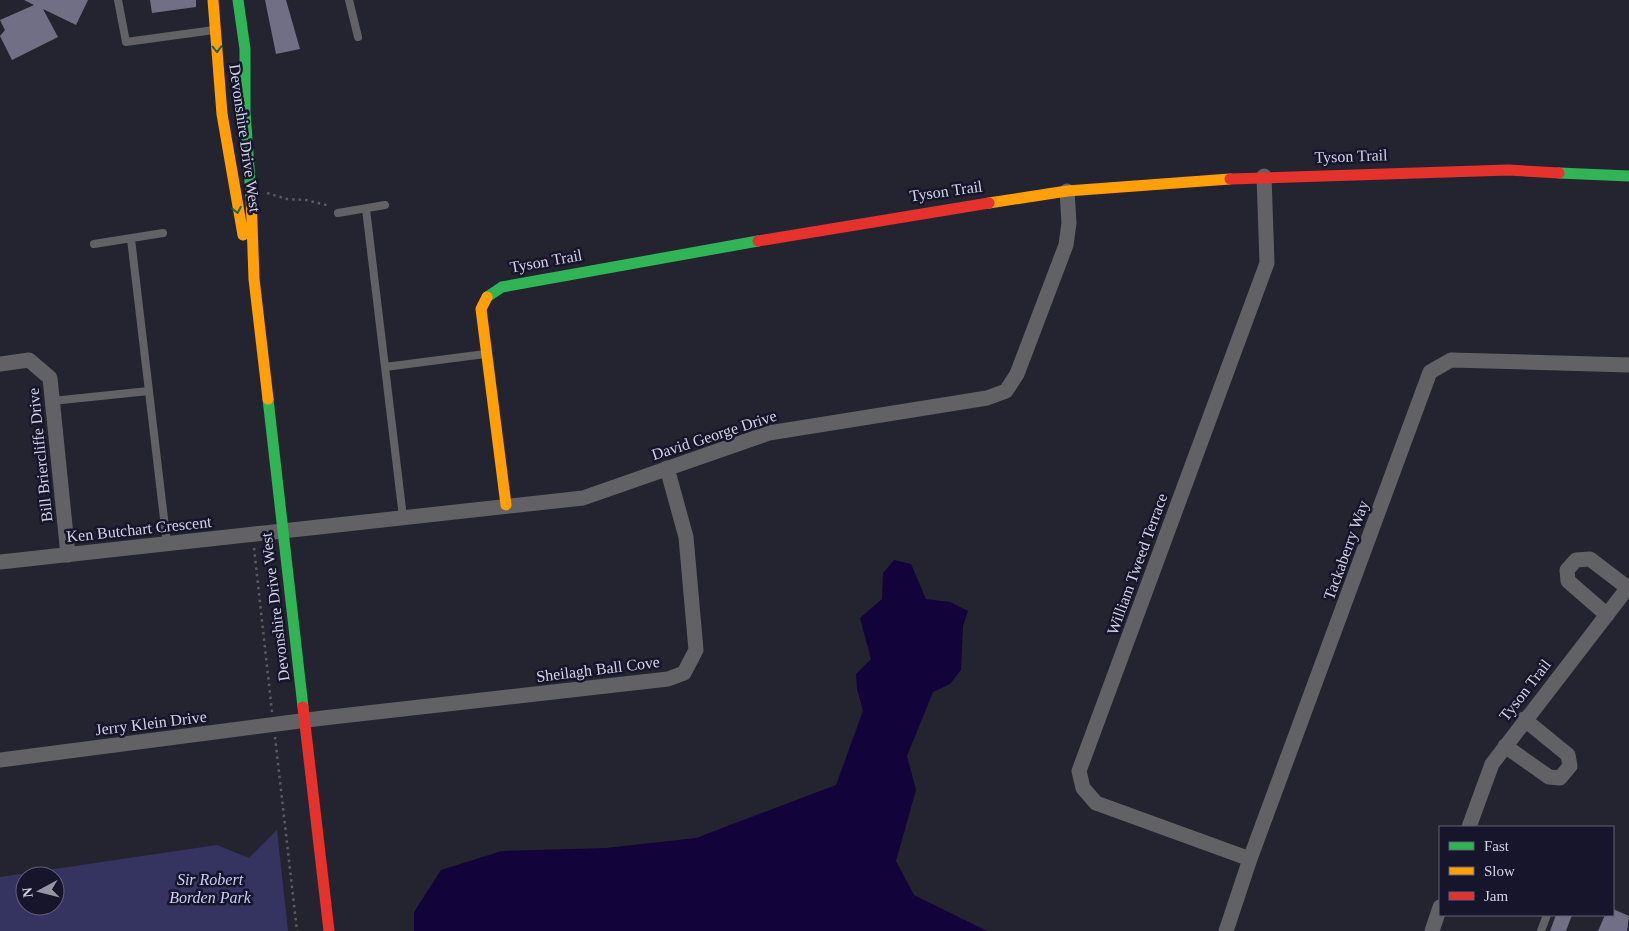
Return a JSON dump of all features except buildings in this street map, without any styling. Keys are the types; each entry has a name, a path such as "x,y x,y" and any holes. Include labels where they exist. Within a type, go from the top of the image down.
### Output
{"street":[{"name":"Devonshire Drive West","path":"213,0 222,114 238,213 254,279"},
{"name":"Devonshire Drive West","path":"238,0 245,49 245,112 252,210 254,279 329,931"},
{"name":"Tyson Trail","path":"506,505 481,310 485,298 502,287 892,217 1067,191 1264,176 1508,170 1629,176"},
{"name":"William Tweed Terrace","path":"1250,859 1096,803 1083,788 1079,771 1268,263 1264,176"},
{"name":"David George Drive","path":"282,531 582,498 770,432 987,398 1006,391 1017,374 1066,245 1069,223 1067,191"},
{"name":"Bill Briercliffe Drive","path":"0,364 29,360 50,378 68,555"},
{"name":"Tackaberry Way","path":"1226,931 1250,859 1430,372 1451,360 1629,365"},
{"name":"Sheilagh Ball Cove","path":"306,721 668,679 684,673 696,650 686,537 667,468"},
{"name":"Ken Butchart Crescent","path":"0,562 282,531"},
{"path":"1607,615 1568,581 1567,570 1576,560 1590,558 1628,587"},
{"name":"Tyson Trail","path":"1469,826 1492,764 1628,587"},
{"path":"1505,746 1549,777 1560,778 1570,766 1568,754 1524,720"},
{"name":"Jerry Klein Drive","path":"0,760 306,721"},
{"path":"1432,931 1439,911"}],"lane":[{"path":"118,0 126,42 216,30"},
{"path":"349,0 358,36"},
{"path":"338,213 386,205"},
{"path":"366,209 403,517"},
{"path":"94,244 163,233"},
{"path":"131,239 167,544"},
{"path":"385,367 486,353"},
{"path":"52,401 149,391"},
{"path":"1542,931 1547,916"}],"path":[{"path":"266,192 287,199 320,202 333,207 338,213"}],"green space":[{"name":"Sir Robert Borden Park","path":"277,830 288,931 0,931 0,877 15,875 15,916 65,916 65,867 217,845 249,858"}],"shaded area":[{"path":"894,560 911,564 926,599 950,602 968,611 963,626 961,670 950,684 933,692 907,756 916,790 896,861 914,895 987,931 414,931 414,912 441,870 502,851 606,848 696,838 836,785 863,711 857,689 856,674 871,659 860,618 882,599 883,573"}],"traffic: fast":[{"path":"238,0 245,49 245,112 251,195"},
{"path":"1559,173 1629,176"},
{"path":"487,297 502,287 758,241"},
{"path":"268,399 303,707"}],"traffic: slow":[{"path":"213,0 222,114 243,235"},
{"path":"989,203 1067,191 1230,179"},
{"path":"251,195 254,279 268,399"},
{"path":"487,297 481,309 506,505"}],"traffic: jam":[{"path":"1230,179 1508,170 1559,173"},
{"path":"758,241 989,203"},
{"path":"303,707 329,931"}]}
